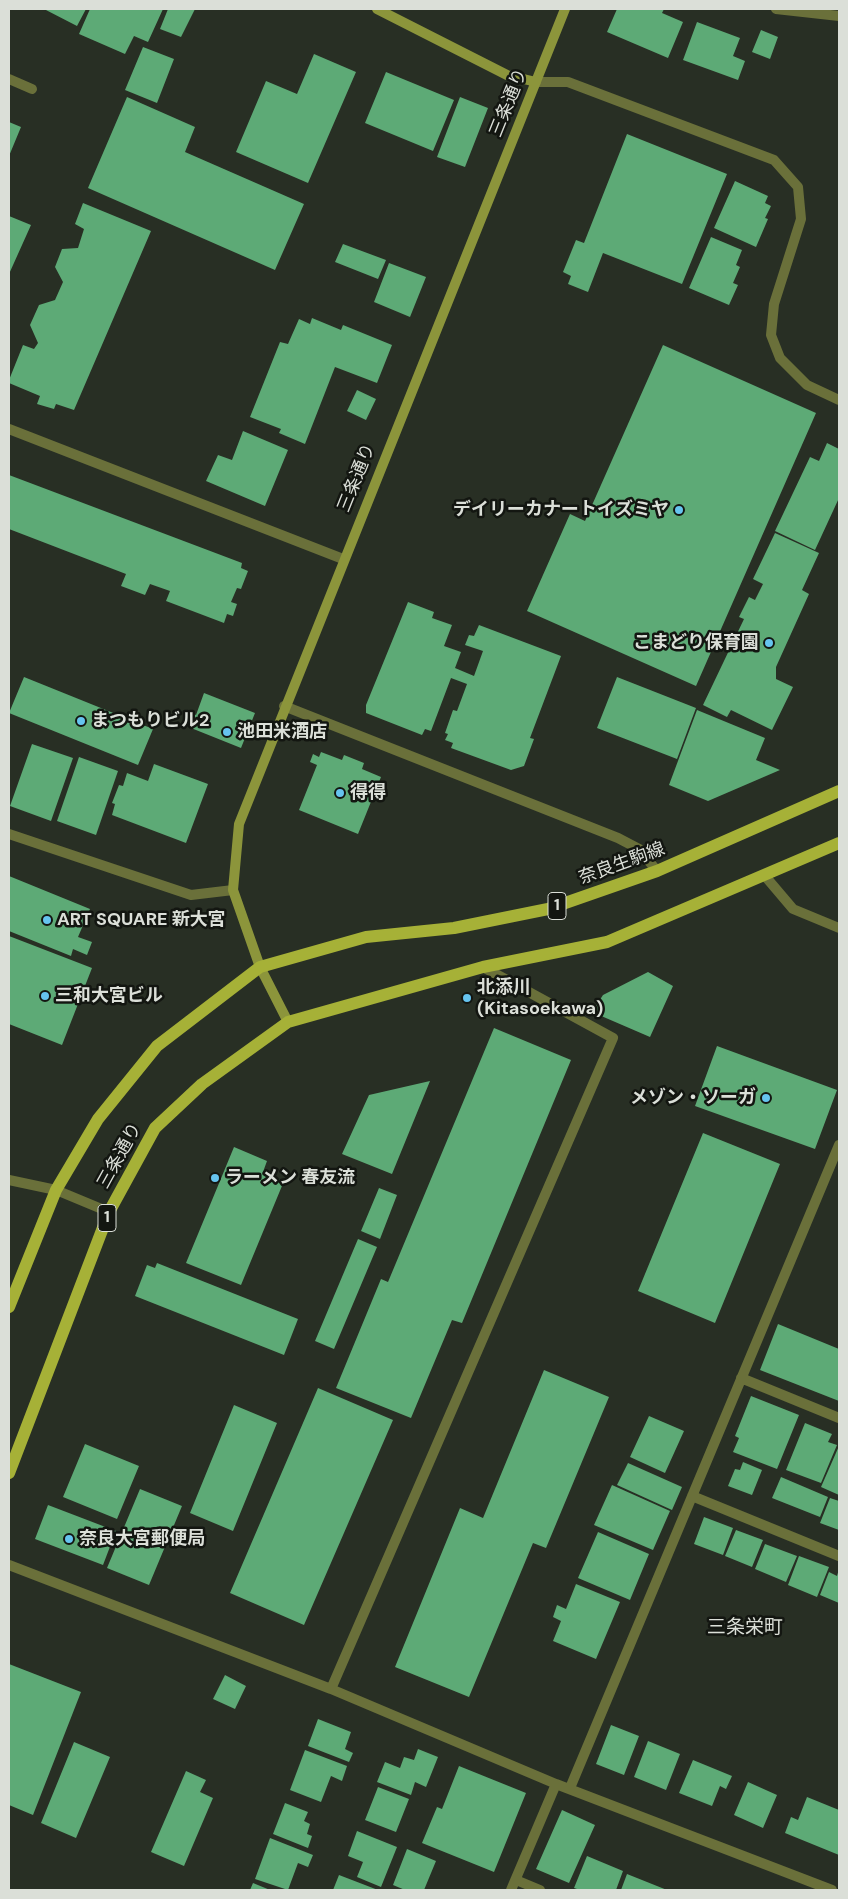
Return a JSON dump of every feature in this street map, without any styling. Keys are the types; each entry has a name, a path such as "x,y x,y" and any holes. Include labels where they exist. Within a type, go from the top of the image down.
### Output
{"main road":[{"name":"奈良生駒線","path":"260,967 366,937 454,928 548,909 657,871 839,791"},
{"name":"1","path":"288,1022 482,967 607,942 839,843"},
{"name":"三条通り","path":"9,1307 56,1190 98,1119 157,1046 260,967"},
{"name":"三条通り","path":"9,1473 110,1212 155,1128 202,1084 288,1022"}],"street":[{"path":"377,9 507,75 536,82 568,82 774,160 798,186 801,219 774,304 771,335 780,358 807,385 839,400"},
{"name":"三条通り","path":"288,1022 260,967 233,890 239,824 284,706 565,9"},
{"path":"776,9 839,16"},
{"path":"9,80 32,89"},
{"path":"9,429 344,559"},
{"path":"284,706 618,838 639,849 657,871"},
{"path":"9,834 191,895 233,890"},
{"path":"765,876 793,909 839,928"},
{"path":"331,1689 613,1038 482,967"},
{"path":"570,1788 839,1145"},
{"path":"9,1180 56,1190 110,1212"},
{"path":"741,1378 839,1418"},
{"path":"692,1496 839,1556"},
{"path":"9,1565 331,1689 556,1784 832,1890"},
{"path":"540,1890 514,1885 556,1784"}],"building":[{"path":"44,9 86,9 77,26"},
{"path":"90,9 163,9 148,42 134,36 125,54 79,34"},
{"path":"168,9 195,9 181,37 160,29"},
{"path":"617,9 664,9 662,13 683,22 668,58 607,32"},
{"path":"697,22 740,38 733,56 745,61 738,80 683,60"},
{"path":"761,30 778,37 770,59 752,52"},
{"path":"143,47 174,59 157,103 125,90"},
{"path":"314,54 356,72 308,183 236,152 266,81 297,94"},
{"path":"386,72 454,100 433,151 365,123"},
{"path":"127,97 195,127 185,152 304,204 275,270 88,188"},
{"path":"460,97 488,108 465,167 437,157"},
{"path":"9,122 21,127 9,156"},
{"path":"627,134 727,174 682,284 603,253 588,292 568,284 571,276 563,272 576,240 584,243"},
{"path":"735,181 768,196 765,203 771,206 765,218 768,219 756,247 714,228"},
{"path":"83,203 151,231 74,410 56,404 54,409 37,404 40,396 9,383 9,380 23,345 34,349 38,343 30,325 39,305 55,300 63,282 55,267 62,249 78,248 84,229 75,224"},
{"path":"9,216 31,225 9,274"},
{"path":"711,237 742,250 736,265 740,267 733,283 738,285 729,305 689,288"},
{"path":"343,244 386,260 378,279 335,262"},
{"path":"389,263 426,277 410,317 374,302"},
{"path":"312,318 341,330 343,325 392,345 377,383 335,367 305,444 279,433 281,429 250,417 280,342 288,344 299,319 310,324"},
{"path":"663,345 816,413 696,686 527,611 570,514 585,521"},
{"path":"357,390 376,399 366,420 347,411"},
{"path":"243,431 288,450 265,506 206,481 218,455 232,460"},
{"path":"827,443 839,449 839,498 815,550 775,531 810,457 819,461"},
{"path":"9,475 242,563 241,568 248,571 241,589 237,588 231,602 237,604 233,616 227,614 224,623 166,601 170,591 150,584 145,595 121,586 126,574 9,529"},
{"path":"775,533 819,553 802,590 809,594 776,667 776,679 793,687 772,730 731,710 727,717 703,705 744,619 739,617 749,597 755,600 763,584 753,579"},
{"path":"408,602 434,612 432,618 452,625 444,646 461,652 455,668 474,676 483,651 465,645 469,635 474,636 479,625 561,656 530,738 534,739 524,766 511,770 451,748 453,743 445,740 448,734 445,733 453,710 457,711 467,684 451,678 431,731 425,729 422,735 366,713 366,705"},
{"name":"まつもりビル2","path":"24,677 153,729 138,765 9,713"},
{"path":"617,677 696,708 677,759 597,728"},
{"path":"204,693 255,713 241,748 191,728 192,724 184,721 187,711 196,715"},
{"path":"697,710 765,738 756,760 780,770 708,801 669,785"},
{"path":"32,744 73,758 51,821 10,806"},
{"name":"得得","path":"321,752 342,760 344,755 364,763 362,769 381,777 358,834 299,810 317,765 310,762 313,754 319,757"},
{"path":"79,757 118,771 96,835 57,821"},
{"path":"154,764 208,784 186,843 112,815 115,804 112,803 119,785 123,786 127,773 148,781"},
{"name":"ART SQUARE 新大宮","path":"9,876 90,909 78,937 92,942 87,955 73,949 71,956 9,931"},
{"name":"三和大宮ビル","path":"9,936 92,968 62,1045 9,1024"},
{"path":"648,972 673,986 650,1037 592,1012 603,995"},
{"path":"494,1028 571,1060 462,1323 452,1320 411,1418 336,1388 381,1279 388,1282"},
{"name":"メゾン・ソーガ","path":"717,1046 837,1090 815,1149 695,1106"},
{"path":"430,1081 392,1174 342,1154 369,1095"},
{"path":"703,1133 780,1164 715,1323 638,1291"},
{"path":"234,1147 267,1161 263,1172 284,1181 241,1285 186,1263"},
{"path":"379,1188 397,1195 380,1239 361,1231"},
{"path":"358,1239 377,1247 334,1349 315,1341"},
{"path":"157,1263 298,1319 284,1355 135,1296 147,1265 155,1268"},
{"path":"778,1324 839,1349 839,1401 760,1370"},
{"path":"544,1370 609,1397 546,1548 533,1543 469,1697 395,1667 460,1508 483,1518"},
{"path":"318,1388 393,1420 304,1625 230,1593"},
{"path":"751,1396 799,1415 777,1469 733,1452 739,1438 735,1436"},
{"path":"234,1405 277,1423 233,1531 190,1513"},
{"path":"649,1416 684,1431 665,1473 630,1457"},
{"path":"805,1423 832,1434 828,1442 837,1445 821,1483 786,1470"},
{"path":"85,1444 139,1466 117,1519 63,1497"},
{"path":"839,1446 839,1495 821,1487"},
{"path":"743,1462 762,1470 752,1495 728,1486 735,1469 740,1470"},
{"path":"628,1463 682,1487 672,1510 617,1485"},
{"path":"781,1477 828,1497 820,1517 772,1498"},
{"path":"612,1485 670,1511 653,1550 594,1525"},
{"path":"140,1489 182,1506 149,1585 107,1568"},
{"path":"830,1498 839,1501 839,1530 820,1523"},
{"path":"48,1505 116,1531 103,1565 35,1539"},
{"path":"704,1517 733,1528 723,1555 694,1544"},
{"path":"736,1530 763,1540 752,1567 725,1556"},
{"path":"598,1532 649,1554 630,1600 578,1578"},
{"path":"765,1544 797,1556 786,1582 755,1569"},
{"path":"799,1556 829,1567 817,1597 788,1585"},
{"path":"839,1569 839,1603 820,1595 829,1572 837,1576"},
{"path":"576,1584 620,1602 596,1659 553,1641 561,1621 553,1617 557,1605 566,1609"},
{"path":"9,1664 81,1692 33,1815 9,1805"},
{"path":"225,1675 246,1686 235,1709 213,1699"},
{"path":"318,1719 351,1732 345,1749 353,1753 349,1762 308,1746"},
{"path":"611,1725 639,1736 624,1775 596,1764"},
{"path":"648,1741 680,1754 666,1790 634,1777"},
{"path":"74,1742 110,1757 76,1838 41,1823"},
{"path":"418,1749 438,1757 426,1787 415,1782 411,1795 377,1782 385,1762 400,1768 404,1757 414,1760"},
{"path":"305,1750 347,1766 342,1781 331,1776 321,1802 290,1790"},
{"path":"693,1760 732,1776 726,1789 720,1786 712,1806 679,1793"},
{"path":"459,1766 526,1793 494,1872 422,1843 437,1807 442,1809"},
{"path":"186,1771 206,1780 200,1792 213,1798 184,1866 151,1852"},
{"path":"748,1782 777,1795 763,1828 734,1815"},
{"path":"378,1787 409,1799 396,1832 365,1820"},
{"path":"807,1797 839,1810 839,1855 785,1833 791,1817 798,1820"},
{"path":"285,1803 308,1812 304,1821 310,1824 307,1834 312,1836 308,1848 273,1834"},
{"path":"562,1810 595,1825 569,1883 536,1869"},
{"path":"357,1831 397,1847 381,1887 357,1877 363,1862 348,1856"},
{"path":"270,1838 313,1855 308,1867 298,1863 288,1890 255,1879"},
{"path":"407,1849 436,1861 424,1890 405,1890 393,1885"},
{"path":"587,1856 623,1871 616,1890 580,1890 574,1888"},
{"path":"627,1874 667,1890 621,1890"},
{"path":"339,1875 378,1890 333,1890"},
{"path":"253,1883 270,1890 250,1890"}],"place":[{"name":"デイリーカナートイズミヤ","path":"679,510"},
{"name":"こまどり保育園","path":"769,643"},
{"name":"まつもりビル2","path":"81,721"},
{"name":"池田米酒店","path":"227,732"},
{"name":"得得","path":"340,793"},
{"name":"ART SQUARE 新大宮","path":"47,920"},
{"name":"三和大宮ビル","path":"45,996"},
{"name":"北添川 (Kitasoekawa)","path":"467,998"},
{"name":"メゾン・ソーガ","path":"766,1098"},
{"name":"ラーメン 春友流","path":"215,1178"},
{"name":"奈良大宮郵便局","path":"69,1539"}],"district":[{"name":"三条栄町","path":"745,1628"}]}
